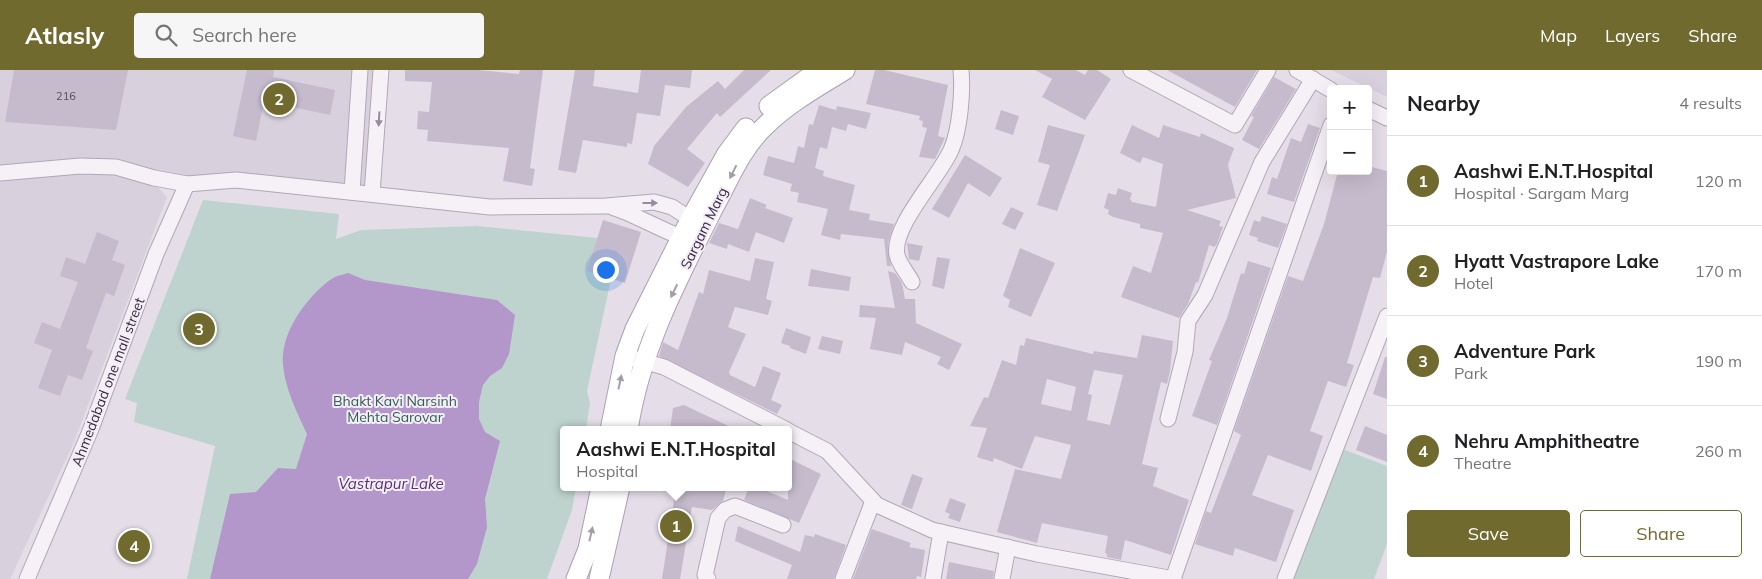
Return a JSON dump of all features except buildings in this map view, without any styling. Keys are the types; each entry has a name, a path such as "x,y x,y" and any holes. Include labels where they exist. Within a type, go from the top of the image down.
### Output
{"main road":[{"name":"Sargam Marg","path":"611,426 625,356 635,329 680,238 697,228 704,194 726,155 754,120 772,103 818,70"},
{"name":"Sargam Marg","path":"629,426 644,362 697,228 738,162 763,127 780,112 844,70"},
{"path":"576,579 588,549 600,491"},
{"path":"599,579 619,491"}],"street":[{"path":"352,192 360,70"},
{"path":"372,194 381,70"},
{"path":"912,282 897,254 899,236 919,198 939,172 952,149 962,85 962,70"},
{"path":"1131,70 1150,74 1235,125 1268,70"},
{"path":"1297,70 1327,88"},
{"path":"1168,418 1185,352 1188,322 1205,295 1262,162 1313,79"},
{"path":"1372,111 1387,118"},
{"path":"792,432 827,451 876,505 932,530 1008,547 1173,579 1329,130"},
{"path":"0,173 80,166 116,167 154,178 187,184 236,180 490,207 606,206 654,202 672,206 693,203 704,194"},
{"name":"Ahmedabad one mall street","path":"28,579 91,428 156,254 187,184"},
{"path":"606,206 626,211 680,238"},
{"path":"672,206 697,228"},
{"path":"651,222 660,230 665,240 668,253 665,268"},
{"path":"1285,579 1387,316"},
{"path":"625,356 664,367 780,426"},
{"path":"843,579 873,501"},
{"path":"708,579 705,575 718,518 725,510 735,506 783,525"},
{"path":"933,579 941,532"},
{"path":"1002,579 1008,547"}],"shaded area":[{"path":"0,70 376,70 367,190 187,180 154,176 0,170"},
{"path":"1331,70 1387,70 1387,97 1372,90 1372,85 1362,85"},
{"path":"116,171 154,183 167,197 74,442 10,579 0,579 0,177"}],"green space":[{"name":"Bhakt Kavi Narsinh Mehta Sarovar","path":"203,200 339,214 336,239 361,230 477,226 598,238 588,271 611,279 587,391 590,403 587,426 560,426 560,491 575,491 572,510 547,579 187,579 215,446 134,422 137,403 125,399"},
{"path":"1340,448 1387,466 1387,544 1374,579 1291,579"}],"water":[{"name":"Vastrapur Lake","path":"348,273 365,280 497,300 515,315 509,354 502,368 490,376 483,385 479,402 479,419 485,432 500,441 485,499 487,527 477,564 468,579 210,579 230,494 256,492 278,468 296,469 307,434 286,383 283,353 286,341 296,317 312,296 332,279"}],"place":[{"name":"Hyatt Vastrapore Lake","path":"279,99"},
{"name":"Adventure Park","path":"199,329"},
{"name":"Aashwi E.N.T.Hospital","path":"676,526"},
{"name":"Nehru Amphitheatre","path":"134,546"}]}
